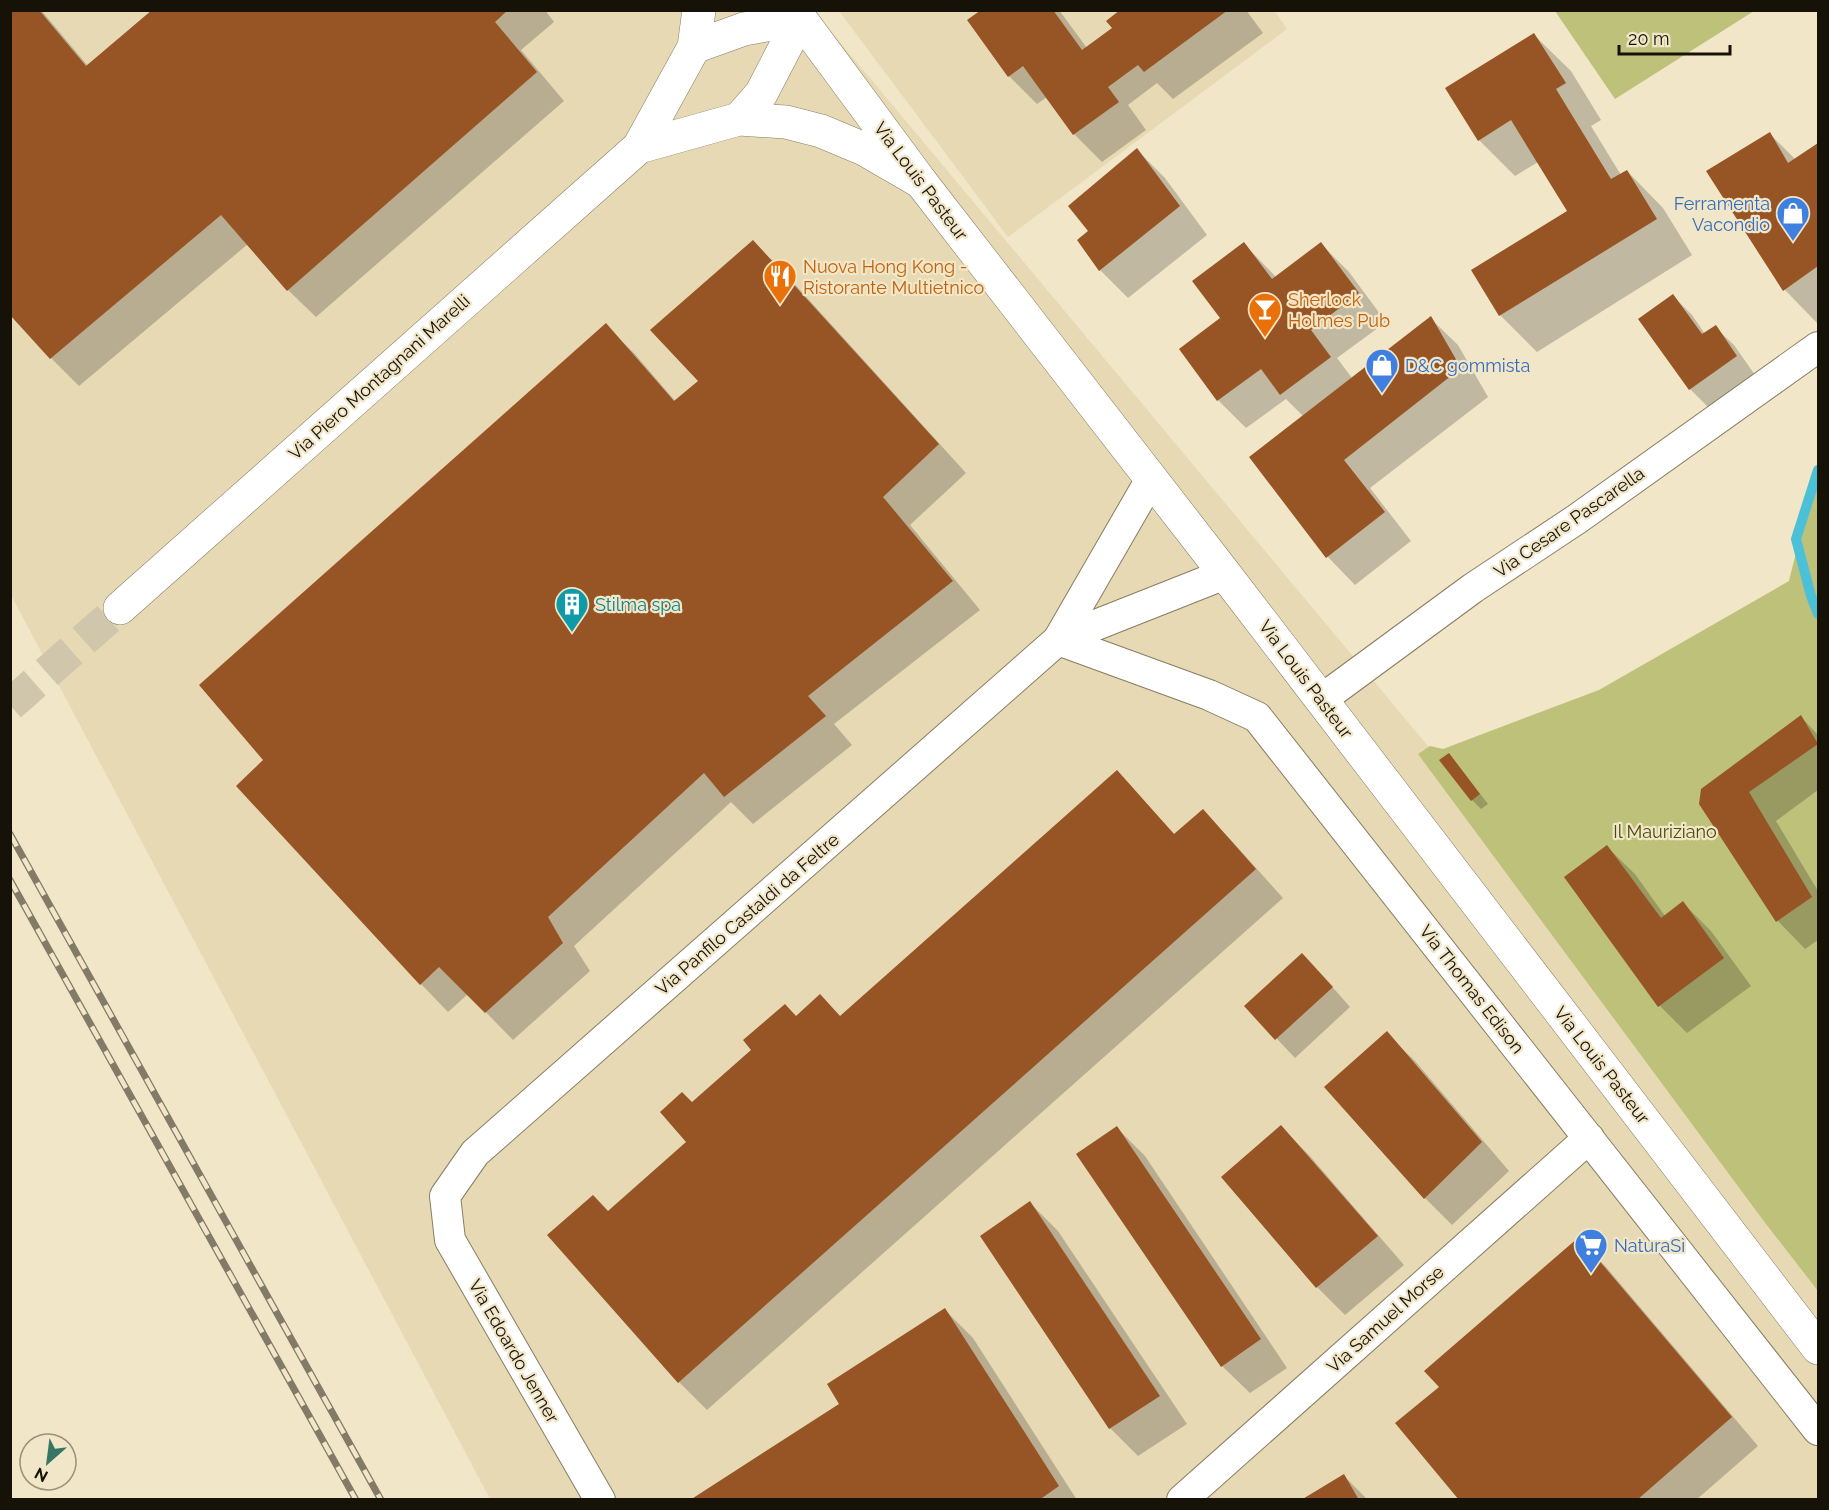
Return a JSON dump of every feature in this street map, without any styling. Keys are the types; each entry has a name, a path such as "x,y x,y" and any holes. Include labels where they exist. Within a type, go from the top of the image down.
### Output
{"main road":[{"name":"Via Piero Montagnani Marelli","path":"120,608 639,147 694,47 699,10"},
{"path":"694,47 744,29 797,15"},
{"path":"739,119 761,94 797,15"},
{"name":"Via Louis Pasteur","path":"797,15 921,182 1322,699 1818,1348"},
{"name":"Via Piero Montagnani Marelli","path":"639,147 739,119 786,122 820,131 864,149 921,182"}],"street":[{"name":"Via Cesare Pascarella","path":"1322,699 1473,588 1577,519 1818,347"},
{"name":"Via Panfilo Castaldi da Feltre","path":"445,1196 476,1153 1058,640 1150,479"},
{"name":"Via Panfilo Castaldi da Feltre","path":"1058,640 1225,574"},
{"name":"Via Thomas Edison","path":"1058,640 1209,695 1257,717 1818,1430"},
{"name":"Via Samuel Morse","path":"1182,1500 1589,1138"},
{"name":"Via Edoardo Jenner","path":"445,1196 450,1240 600,1500"}],"shaded area":[{"path":"1274,10 1287,29 1008,237 839,11"},
{"path":"10,11 814,11 1818,1213 1818,1499 490,1499 11,595"}],"green space":[{"path":"1555,11 1754,11 1615,99"},
{"name":"Il Mauriziano","path":"1818,464 1818,1291 1418,754 1430,746 1443,749 1599,690 1789,581"}],"building":[{"path":"10,10 39,10 86,66 152,10 508,10 495,22 537,72 287,291 221,215 50,359 10,315"},
{"path":"981,10 1053,10 1082,50 1112,28 1106,21 1120,10 1228,10 1144,72 1138,65 1108,87 1119,102 1073,135 1023,66 1008,77 967,20"},
{"path":"1534,33 1566,83 1556,89 1611,179 1627,170 1657,219 1499,316 1471,270 1567,211 1511,120 1478,141 1445,88"},
{"path":"1770,132 1788,163 1818,143 1818,266 1783,291 1706,171"},
{"path":"1137,148 1180,206 1099,271 1077,240 1088,231 1068,206"},
{"name":"Stilma spa","path":"753,240 939,444 883,497 953,581 808,696 826,716 724,797 704,773 548,917 563,943 485,1013 439,967 420,985 236,786 263,760 199,685 606,323 674,401 698,381 650,330"},
{"path":"1244,242 1272,279 1321,242 1359,293 1311,330 1331,357 1280,395 1261,369 1217,401 1179,349 1220,318 1192,281"},
{"path":"1673,294 1702,334 1716,325 1737,356 1689,390 1638,319"},
{"path":"1431,316 1461,368 1344,460 1385,512 1326,558 1249,457"},
{"path":"1801,715 1818,744 1749,792 1812,897 1776,922 1699,804 1701,789"},
{"path":"1449,753 1480,794 1471,801 1439,760"},
{"path":"1117,770 1174,834 1203,809 1256,869 678,1383 547,1235 593,1195 608,1211 686,1142 660,1112 682,1092 692,1102 751,1050 743,1040 785,1004 796,1016 820,994 840,1016"},
{"path":"1607,845 1661,918 1683,901 1724,958 1658,1007 1564,877"},
{"path":"1302,953 1333,987 1275,1040 1244,1006"},
{"path":"1387,1031 1482,1142 1424,1199 1324,1087"},
{"path":"1281,1125 1378,1236 1316,1288 1221,1177"},
{"path":"1117,1126 1261,1339 1221,1367 1076,1154"},
{"path":"1030,1201 1160,1396 1109,1429 980,1236"},
{"path":"1579,1237 1732,1417 1637,1500 1459,1500 1395,1423 1439,1387 1424,1371"},
{"path":"945,1308 1059,1486 1039,1500 690,1500 839,1404 827,1384"},
{"path":"1344,1474 1359,1500 1301,1500"}],"waterway":[{"path":"1818,470 1796,539 1818,614"}],"tunnel":[{"path":"10,705 120,608"}],"railway":[{"path":"10,834 381,1500"},
{"path":"10,880 356,1500"}],"place":[{"name":"Ferramenta Vacondio","path":"1793,242"},
{"name":"Nuova Hong Kong - Ristorante Multietnico","path":"780,305"},
{"name":"Sherlock Holmes Pub","path":"1265,338"},
{"name":"D&C gommista","path":"1382,394"},
{"name":"Stilma spa","path":"572,633"},
{"name":"NaturaSì","path":"1591,1274"}]}
